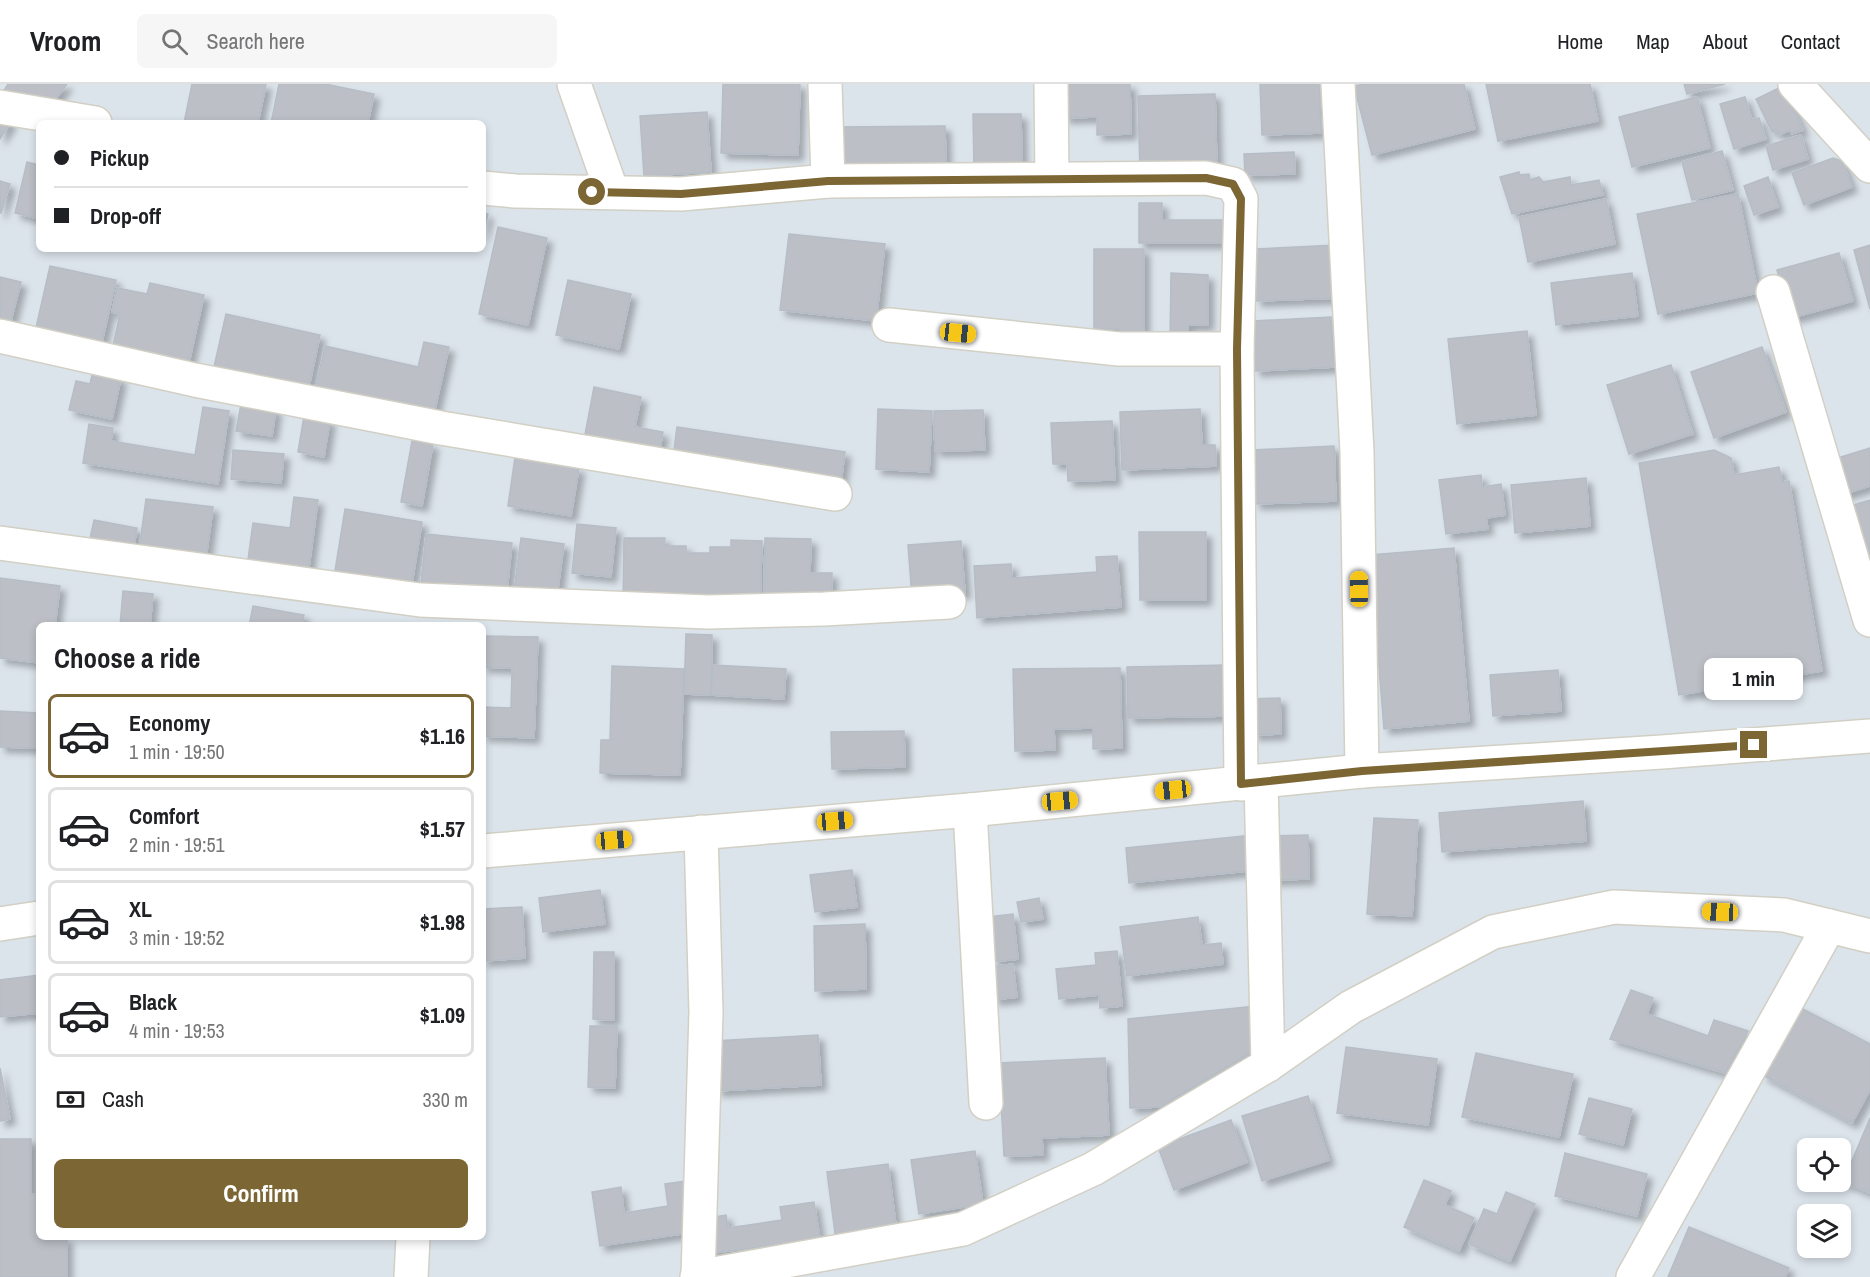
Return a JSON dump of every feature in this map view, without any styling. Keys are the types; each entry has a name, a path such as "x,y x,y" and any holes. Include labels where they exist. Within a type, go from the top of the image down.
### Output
{"street":[{"path":"574,84 612,192"},
{"path":"825,84 828,181"},
{"path":"1051,84 1052,179"},
{"path":"1338,84 1357,452 1362,771"},
{"path":"1795,84 1870,166"},
{"path":"0,107 77,120"},
{"path":"486,188 515,191 681,194 828,181 1206,178 1233,184 1241,199 1237,349 1251,783 1268,1065"},
{"path":"1773,292 1870,620"},
{"path":"889,325 1119,349 1237,349"},
{"path":"0,336 195,381 441,428 835,495"},
{"path":"0,543 420,600 708,612 824,609 949,602"},
{"path":"486,851 970,810 1362,771 1870,736"},
{"path":"970,810 986,1104"},
{"path":"701,832 706,1012 698,1277 963,1229 1093,1169 1268,1065 1351,1007 1493,932 1614,907 1784,915 1870,936"},
{"path":"0,924 36,918"},
{"path":"1633,1277 1829,926"},
{"path":"411,1277 412,1240"}],"building":[{"path":"8,84 67,84 52,104 3,92"},
{"path":"192,84 266,84 259,120 185,120"},
{"path":"279,84 325,84 374,94 369,120 272,120"},
{"path":"723,84 800,84 798,155 721,153"},
{"path":"1064,84 1130,84 1131,134 1097,135 1097,117 1064,118"},
{"path":"1260,84 1319,84 1321,133 1262,135"},
{"path":"1364,84 1464,84 1475,129 1372,155 1354,86"},
{"path":"1486,84 1590,84 1598,121 1498,141"},
{"path":"1684,84 1725,84 1687,94"},
{"path":"1783,86 1803,130 1792,134 1790,130 1779,135 1777,130 1772,132 1756,99"},
{"path":"1215,94 1217,170 1140,172 1138,96"},
{"path":"1697,97 1710,148 1632,167 1619,117"},
{"path":"1745,97 1752,120 1759,118 1766,139 1734,149 1720,104"},
{"path":"707,112 711,172 644,176 640,116"},
{"path":"973,114 1021,114 1022,169 974,170"},
{"path":"0,115 11,122 0,139"},
{"path":"945,126 946,170 842,172 841,127"},
{"path":"1801,135 1808,159 1773,170 1766,146"},
{"path":"1722,151 1733,190 1692,200 1682,162"},
{"path":"1294,152 1295,174 1245,175 1244,154"},
{"path":"1833,158 1842,161 1852,187 1804,205 1792,173"},
{"path":"27,162 36,164 36,218 15,213"},
{"path":"1519,172 1520,175 1529,174 1530,180 1539,177 1543,182 1570,177 1571,185 1599,180 1603,195 1512,214 1500,177"},
{"path":"1768,177 1778,207 1754,215 1744,186"},
{"path":"0,181 10,184 1,213 0,213"},
{"path":"1738,194 1758,293 1658,314 1637,214"},
{"path":"1606,199 1615,244 1528,262 1519,217"},
{"path":"1139,203 1162,203 1162,220 1222,220 1222,243 1139,243"},
{"path":"498,227 547,238 528,325 479,314"},
{"path":"789,234 885,244 876,321 780,310"},
{"path":"1337,245 1340,298 1256,301 1254,249"},
{"path":"1870,245 1870,309 1854,250"},
{"path":"1094,249 1144,249 1144,337 1120,337 1120,329 1094,329"},
{"path":"1839,253 1853,301 1791,318 1777,270"},
{"path":"50,266 116,280 102,342 36,328"},
{"path":"1171,273 1208,275 1208,325 1188,325 1188,342 1170,342"},
{"path":"1632,273 1638,316 1556,325 1551,283"},
{"path":"0,277 21,282 11,321 0,318"},
{"path":"568,280 631,294 619,349 556,335"},
{"path":"150,283 204,295 189,363 113,346 120,314 112,312 117,288 147,294"},
{"path":"226,314 320,335 309,387 214,367"},
{"path":"1331,317 1334,367 1255,371 1252,321"},
{"path":"1527,331 1536,415 1457,424 1448,339"},
{"path":"424,342 449,347 433,418 315,392 325,346 418,367"},
{"path":"1762,347 1786,412 1714,438 1691,372"},
{"path":"1671,365 1693,434 1629,454 1607,385"},
{"path":"93,371 121,378 112,419 69,410 76,381 90,384"},
{"path":"594,387 641,397 635,427 663,432 659,454 584,440"},
{"path":"241,404 276,409 272,436 236,431"},
{"path":"203,407 229,411 218,484 83,463 89,424 113,428 111,441 195,455"},
{"path":"878,409 932,411 929,472 876,469"},
{"path":"1200,409 1202,445 1215,445 1216,466 1122,470 1120,412"},
{"path":"983,410 985,450 935,451 934,411"},
{"path":"304,416 330,420 324,457 298,452"},
{"path":"1112,421 1115,480 1068,481 1067,464 1053,464 1051,423"},
{"path":"677,427 845,452 841,483 673,457"},
{"path":"412,441 433,444 422,506 401,502"},
{"path":"1334,446 1336,501 1255,504 1252,450"},
{"path":"1870,448 1870,486 1841,495 1831,460"},
{"path":"233,450 284,454 281,483 231,479"},
{"path":"1714,450 1731,458 1734,475 1779,467 1782,482 1789,481 1822,671 1679,695 1639,463"},
{"path":"515,457 579,468 571,516 508,506"},
{"path":"1481,475 1482,487 1501,484 1505,515 1486,518 1488,529 1446,534 1439,480"},
{"path":"1586,478 1590,526 1515,533 1511,485"},
{"path":"294,497 318,500 308,575 247,567 253,523 290,528"},
{"path":"146,499 213,507 205,566 138,557"},
{"path":"1870,500 1870,556 1859,559 1843,508"},
{"path":"345,509 422,522 412,584 335,571"},
{"path":"94,520 137,528 132,557 88,548"},
{"path":"577,524 616,528 611,577 572,573"},
{"path":"1139,532 1206,532 1206,600 1140,600"},
{"path":"426,534 512,543 506,601 432,594 433,583 421,583"},
{"path":"521,538 564,544 557,596 514,591"},
{"path":"624,538 665,538 664,546 686,546 686,553 710,553 710,547 731,547 731,540 762,541 760,604 623,601"},
{"path":"765,538 811,539 810,573 832,573 831,603 764,602"},
{"path":"961,541 965,593 912,597 908,545"},
{"path":"1454,548 1469,721 1384,729 1370,555"},
{"path":"1117,556 1121,607 977,618 974,566 1011,564 1012,578 1097,572 1096,557"},
{"path":"0,578 60,586 56,622 36,622 36,663 0,658"},
{"path":"123,591 153,594 150,622 120,622"},
{"path":"253,606 304,615 303,622 250,622"},
{"path":"686,634 712,635 711,695 684,694"},
{"path":"486,636 538,637 534,738 486,736 486,707 511,708 512,668 486,667"},
{"path":"713,665 786,669 784,699 711,695"},
{"path":"1228,665 1230,716 1128,718 1127,667"},
{"path":"612,666 684,669 680,775 600,773 601,740 610,740"},
{"path":"1120,668 1122,748 1093,749 1093,728 1054,729 1055,750 1015,751 1013,669"},
{"path":"1558,670 1561,711 1493,716 1490,675"},
{"path":"1280,698 1281,734 1253,735 1251,699"},
{"path":"0,711 36,713 36,748 0,747"},
{"path":"904,731 905,767 832,769 831,732"},
{"path":"1583,801 1586,841 1442,852 1439,813"},
{"path":"1374,818 1418,820 1412,916 1367,914"},
{"path":"1253,835 1257,870 1129,883 1126,848"},
{"path":"1308,835 1309,879 1272,880 1270,836"},
{"path":"852,870 857,907 815,912 810,875"},
{"path":"600,890 605,924 543,932 539,898"},
{"path":"1039,898 1043,919 1021,922 1017,902"},
{"path":"522,907 525,958 486,961 486,909"},
{"path":"1013,914 1018,959 993,962 988,917"},
{"path":"1198,917 1202,945 1221,943 1223,964 1127,976 1120,927"},
{"path":"865,924 866,989 815,991 814,926"},
{"path":"1117,951 1122,1006 1100,1008 1099,995 1059,999 1056,969 1096,965 1095,953"},
{"path":"594,952 614,952 614,1020 593,1019"},
{"path":"1013,964 1017,997 994,1000 990,967"},
{"path":"36,975 36,1013 0,1017 0,980"},
{"path":"1631,990 1653,998 1647,1014 1708,1036 1714,1020 1748,1031 1725,1073 1610,1039"},
{"path":"1256,1006 1255,1050 1160,1107 1130,1108 1128,1019"},
{"path":"1799,1007 1870,1044 1870,1090 1852,1123 1762,1075"},
{"path":"590,1026 617,1026 615,1088 588,1087"},
{"path":"818,1035 821,1085 717,1091 714,1041"},
{"path":"1346,1047 1437,1059 1428,1125 1337,1113"},
{"path":"1476,1053 1573,1074 1559,1137 1462,1117"},
{"path":"1105,1058 1109,1135 1042,1138 1043,1155 1004,1156 999,1063"},
{"path":"0,1068 10,1119 0,1121"},
{"path":"1308,1096 1329,1160 1262,1181 1242,1116"},
{"path":"1589,1098 1632,1109 1623,1145 1579,1134"},
{"path":"1870,1118 1870,1193 1851,1185 1851,1163"},
{"path":"1231,1120 1247,1162 1174,1190 1158,1147"},
{"path":"0,1139 31,1139 31,1194 36,1194 36,1240 67,1240 67,1277 0,1277"},
{"path":"975,1151 983,1204 919,1214 911,1160"},
{"path":"1565,1153 1647,1174 1637,1216 1555,1196"},
{"path":"888,1164 897,1233 836,1241 827,1172"},
{"path":"1424,1180 1451,1191 1445,1205 1474,1218 1459,1251 1404,1227"},
{"path":"686,1181 694,1232 600,1246 592,1192 621,1187 624,1213 668,1206 665,1184"},
{"path":"1506,1192 1535,1204 1510,1261 1469,1244 1484,1209 1497,1214"},
{"path":"814,1202 820,1239 707,1254 708,1218 726,1215 728,1228 782,1220 780,1207"},
{"path":"1689,1227 1789,1268 1785,1277 1668,1277"}],"route":[{"path":"592,192 681,194 828,181 1206,178 1233,184 1241,199 1237,349 1241,784 1362,771 1754,745"}]}
